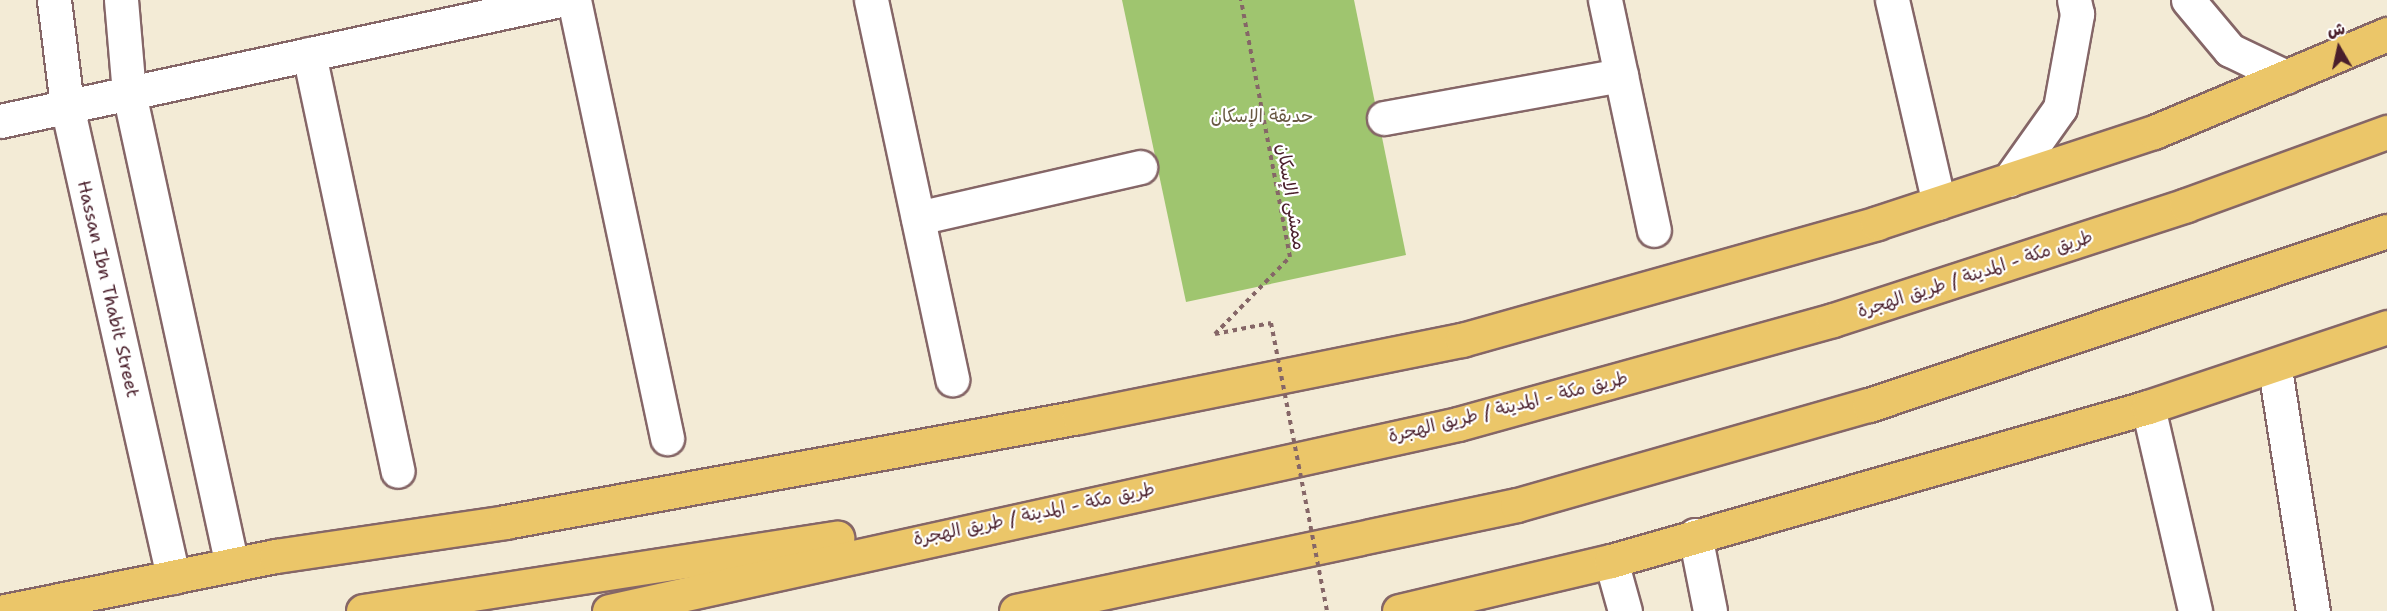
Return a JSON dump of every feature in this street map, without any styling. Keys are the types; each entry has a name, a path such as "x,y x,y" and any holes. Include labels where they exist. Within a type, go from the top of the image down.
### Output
{"main road":[{"path":"5,611 232,566 517,520 1462,340 1939,203 2009,180 2154,132 2387,34"},
{"name":"طريق مكة - المدينة / طريق الهجرة","path":"609,611 1150,489 1458,424 1833,320 2186,205 2387,132"},
{"path":"1016,611 1529,502 1869,405 2387,231"},
{"path":"1399,611 1611,561 1695,535 2148,407 2275,369 2387,327"},
{"path":"363,611 1150,489"}],"street":[{"name":"Hassan Ibn Thabit Street","path":"54,0 68,106 172,577"},
{"path":"122,0 129,93 232,566"},
{"path":"0,120 560,0"},
{"path":"574,0 667,438"},
{"path":"872,0 952,379"},
{"path":"1605,0 1654,230"},
{"path":"1892,0 1939,203"},
{"path":"2009,180 2060,108 2077,14 2074,0"},
{"path":"2188,0 2230,50 2286,76"},
{"path":"309,54 398,471"},
{"path":"1384,118 1621,75"},
{"path":"918,218 1140,167"},
{"path":"2275,369 2313,611"},
{"path":"2148,407 2194,611"},
{"path":"1695,535 1710,611"},
{"path":"1611,561 1624,611"}],"path":[{"name":"ممشى الإسكان","path":"1241,0 1290,257 1215,334 1271,323 1327,611"}],"green space":[{"name":"حديقة الإسكان","path":"1122,0 1354,0 1406,255 1186,302"}]}
